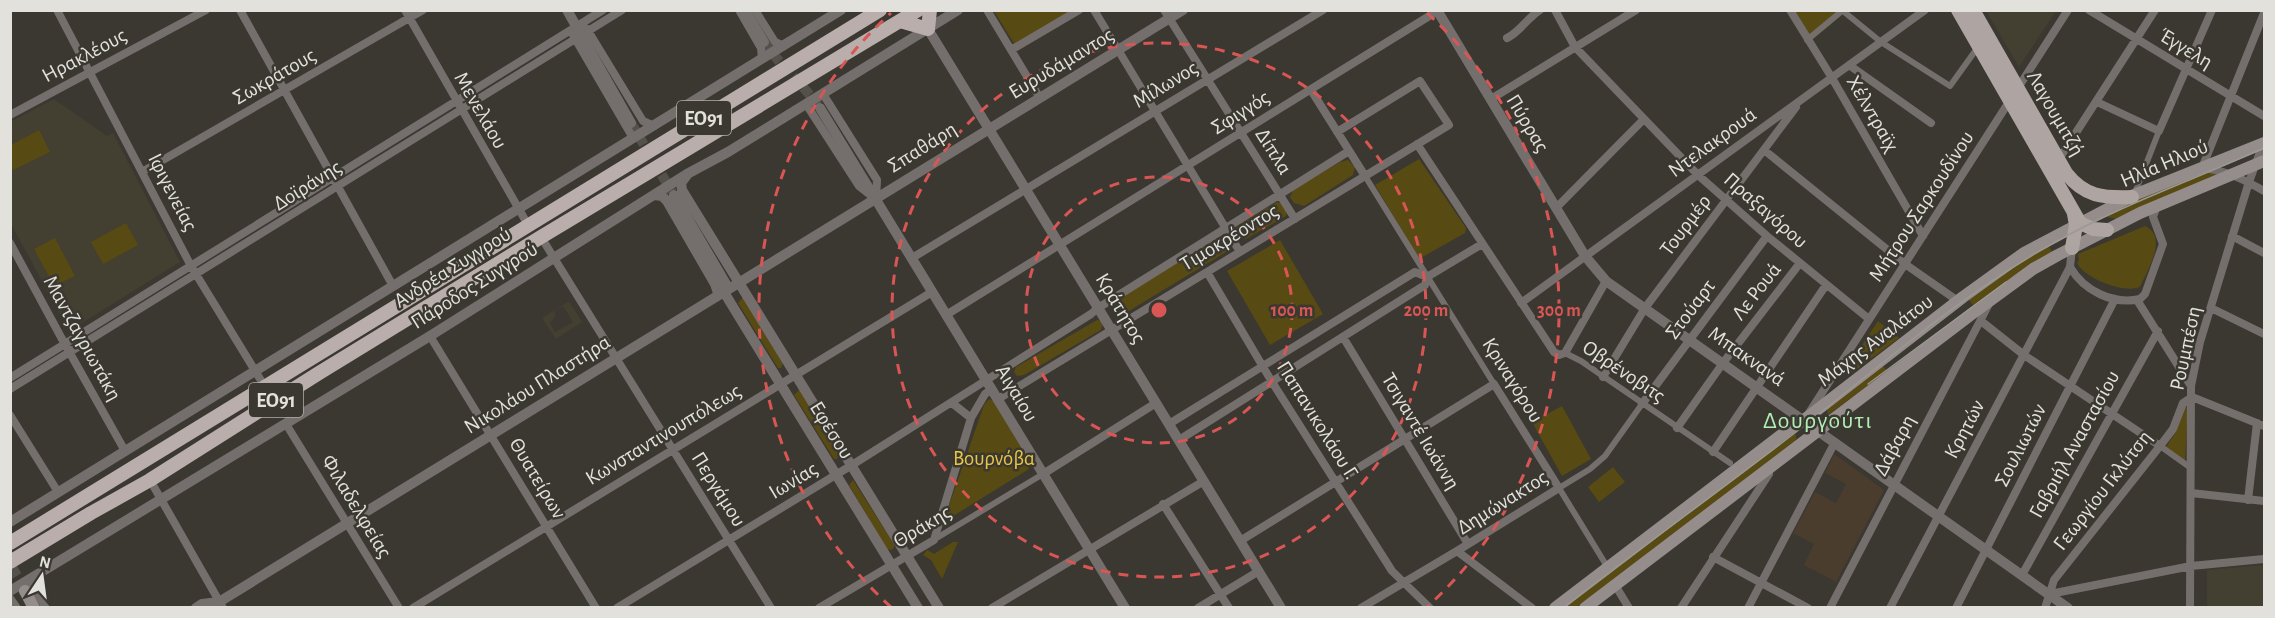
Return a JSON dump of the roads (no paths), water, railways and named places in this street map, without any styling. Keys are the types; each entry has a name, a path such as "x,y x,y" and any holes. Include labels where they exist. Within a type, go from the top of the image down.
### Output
{"highway":[{"name":"Ανδρέα Συγγρού","path":"10,543 880,10"},
{"name":"Ανδρέα Συγγρού","path":"10,562 150,480 541,237 918,10"},
{"path":"900,21 928,29 930,10"}],"main road":[{"name":"Λαγουμιτζή","path":"1958,10 2077,220"},
{"name":"Λαγουμιτζή","path":"1973,10 2074,183 2084,190 2104,196 2133,196"},
{"name":"Ηλία Ηλιού","path":"2077,220 2264,142"},
{"name":"Ηλία Ηλιού","path":"2107,230 2157,206 2260,163"},
{"path":"2072,248 2077,220 2093,229 2107,230"},
{"name":"Μάχης Αναλάτου","path":"1555,608 1958,302 2024,253 2077,220"},
{"name":"Μάχης Αναλάτου","path":"1585,608 2033,269 2107,230"},
{"path":"27,585 34,608"}],"street":[{"name":"Ιφιγενείας","path":"57,10 194,270 265,387"},
{"name":"Ηρακλέους","path":"10,115 206,10"},
{"path":"240,10 393,286"},
{"name":"Σωκράτους","path":"142,172 285,90 408,15 423,10"},
{"path":"567,10 631,123"},
{"name":"Δοϊράνης","path":"194,270 338,187 461,112 579,31 603,10"},
{"name":"Δοϊράνης","path":"10,389 67,349 194,270 333,178 579,31 622,10"},
{"path":"739,10 761,48 762,59"},
{"path":"745,10 764,42"},
{"path":"755,10 775,42 784,46"},
{"name":"Πάροδος Συγγρού","path":"10,522 841,10"},
{"name":"Πάροδος Συγγρού","path":"10,591 27,585 687,174 823,94 958,10"},
{"path":"987,10 1040,98"},
{"path":"1011,50 1079,10"},
{"path":"1094,10 1240,252"},
{"name":"Ευρυδάμαντος","path":"990,129 1118,50 1167,15 1183,10"},
{"name":"Μίλωνος","path":"912,258 1323,10"},
{"path":"1507,38 1515,34 1529,17 1540,10"},
{"name":"Πραξαγόρου","path":"1555,10 1575,47 1698,175 1767,236 1869,319"},
{"path":"1616,10 1622,19"},
{"path":"1491,99 1636,10"},
{"name":"Χέλντραϊχ","path":"1790,10 1923,236"},
{"name":"Ντελακρουά","path":"1521,303 1925,10"},
{"name":"Μήτρου Σαρκουδίνου","path":"1804,420 2068,10"},
{"name":"Έγγελη","path":"2089,10 2265,116"},
{"path":"2059,159 2155,10"},
{"path":"2133,196 2212,10"},
{"name":"Σφιγγός","path":"946,315 1438,11"},
{"name":"Πύρρας","path":"1438,11 1585,256"},
{"path":"1807,39 1843,11 1881,42 1950,86 1978,46"},
{"path":"2265,13 2202,168 2216,169 2233,175 2265,192"},
{"name":"Μενελάου","path":"408,15 461,112 528,225"},
{"name":"Δίπλα","path":"1167,15 1295,219"},
{"name":"Κράτητος","path":"928,29 1281,608"},
{"path":"579,31 643,121 654,126"},
{"path":"579,31 633,138"},
{"path":"1849,65 1931,123"},
{"name":"Τιμοκρέοντος","path":"992,389 1112,330 1449,125 1420,81 1337,132"},
{"name":"Κριναγόρου","path":"1311,90 1608,568"},
{"name":"Αιγαίου","path":"823,94 877,180 876,199"},
{"name":"Τουρμέρ","path":"1603,377 1645,308 1801,100"},
{"path":"2097,102 2159,131"},
{"name":"Αιγαίου","path":"806,104 859,186 876,199"},
{"name":"Αιγαίου","path":"820,108 1125,608"},
{"path":"1556,207 1643,120"},
{"name":"Σπαθάρη","path":"876,199 990,129"},
{"name":"Ρουμπέση","path":"2190,608 2191,386 2200,342 2249,182 2260,163 2264,142"},
{"name":"Οβρένοβιτς","path":"1417,144 1554,352 1559,355 1565,353 1581,361 1730,463"},
{"path":"1764,150 1905,264 1958,302"},
{"name":"Τιμοκρέοντος","path":"992,389 1098,308 1349,151"},
{"name":"Εφέσου","path":"687,174 681,183 682,190 939,608"},
{"path":"654,195 662,196 667,201 722,291"},
{"path":"674,195 722,291"},
{"path":"722,291 739,284 876,199"},
{"path":"2072,248 2070,267 2082,284 2090,290 2115,298 2138,300 2145,294 2163,247 2162,236 2153,218 2157,206"},
{"name":"Στούαρτ","path":"1642,404 1767,236"},
{"path":"2232,236 2265,253"},
{"name":"Περγάμου","path":"541,237 771,608"},
{"name":"Μαντζαγριωτάκη","path":"11,244 125,451"},
{"path":"1179,440 1425,285 1427,277 1482,244"},
{"name":"Μπακνανά","path":"1585,256 1606,281 2068,608"},
{"name":"Λε Ρουά","path":"1677,428 1723,363 1800,263"},
{"name":"Κρητών","path":"1890,608 2070,267"},
{"name":"Παπανικολάου Γ.","path":"1206,272 1272,382 1392,571 1428,607"},
{"path":"1169,424 1415,272 1427,277"},
{"path":"1565,353 1606,281"},
{"path":"1713,452 1826,285"},
{"name":"Εφέσου","path":"722,291 918,608"},
{"name":"Νικολάου Πλαστήρα","path":"196,608 202,604 219,606 346,524 722,291"},
{"name":"Κωνσταντινουπόλεως","path":"414,608 932,292"},
{"name":"Σουλιωτών","path":"1956,608 2115,298"},
{"name":"Δάβαρη","path":"1830,608 1991,300"},
{"path":"2138,300 2191,386"},
{"path":"2211,308 2265,334"},
{"path":"1981,321 2024,355 2191,468"},
{"name":"Γαβριήλ Αναστασίου","path":"2022,575 2158,332"},
{"name":"Θυατείρων","path":"430,336 596,608"},
{"name":"Τσιγαντέ Ιωάννη","path":"1343,337 1468,544"},
{"name":"Δοϊράνης","path":"10,378 67,349"},
{"path":"1240,541 1494,384"},
{"path":"934,540 971,418 985,394 992,389"},
{"name":"Ιωνίας","path":"617,608 952,403 992,389"},
{"path":"2192,397 2261,424 2248,500"},
{"name":"Γεωργίου Γκλύτση","path":"2045,608 2054,580 2173,429 2183,403 2192,397"},
{"path":"952,403 971,418"},
{"path":"1043,474 1156,403"},
{"name":"Δημώνακτος","path":"1361,608 1590,469 1605,456 1642,404"},
{"path":"10,415 58,492"},
{"name":"Φιλαδελφείας","path":"286,424 399,608"},
{"path":"1749,608 1835,442"},
{"name":"Θράκης","path":"819,608 1043,474"},
{"path":"1685,606 1713,557 1769,474"},
{"path":"150,480 219,606"},
{"path":"992,608 1204,481"},
{"path":"2191,493 2265,501"},
{"path":"1163,504 1229,608"},
{"path":"1457,551 1532,608"},
{"path":"1713,557 1808,608"},
{"path":"2050,594 2191,566 2265,559"},
{"path":"1198,608 1259,571"},
{"path":"27,585 46,608"},
{"path":"1615,585 1629,608"},
{"path":"10,598 16,608"}],"tunnel":[{"path":"764,42 818,105"},
{"path":"631,123 672,192"},
{"path":"10,566 25,591"}],"tram line":[{"path":"1563,608 1809,422 1956,306 2018,264 2102,218 2264,148"},
{"path":"1868,384 2006,282"}],"district":[{"name":"Δουργούτι","path":"1818,420"}],"park label":[{"name":"Βουρνόβα","path":"994,458"}]}
